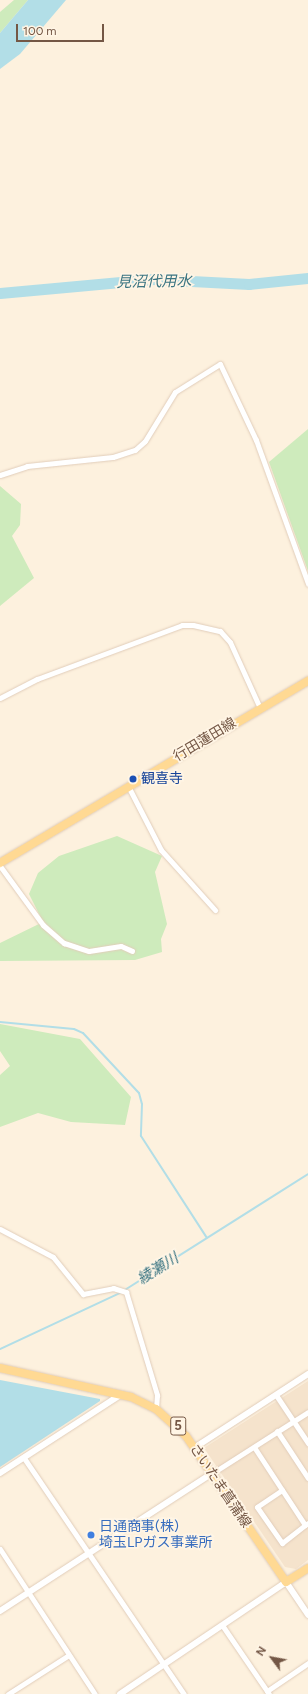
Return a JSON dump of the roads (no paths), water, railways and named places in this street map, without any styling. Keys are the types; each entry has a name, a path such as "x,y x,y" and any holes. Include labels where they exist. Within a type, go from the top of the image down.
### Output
{"main road":[{"name":"行田蓮田線","path":"0,864 128,786 308,681"},
{"name":"さいたま菖蒲線","path":"0,1368 120,1395 156,1409 179,1428 286,1582"},
{"path":"286,1582 308,1568"}],"street":[{"path":"0,475 27,466 113,457 135,450 145,441 175,392 220,364 256,440 308,584"},
{"path":"0,698 37,679 182,625 193,625 220,631 230,642 260,708"},
{"path":"128,786 161,850 214,910"},
{"path":"0,864 43,925 64,944 88,951 121,946 132,951"},
{"path":"0,1228 53,1257 83,1294 113,1288 126,1292 157,1395 156,1409"},
{"path":"194,1448 308,1374"},
{"path":"0,1473 120,1395"},
{"path":"276,1395 308,1443"},
{"path":"0,1611 308,1412"},
{"path":"277,1432 308,1478"},
{"path":"254,1447 306,1524 282,1543 257,1507 282,1490"},
{"path":"24,1458 184,1694"},
{"path":"0,1549 95,1694"},
{"path":"120,1694 286,1582 308,1615"},
{"path":"222,1625 268,1692 308,1663"},
{"path":"8,1694 69,1655"}],"water":[{"path":"28,0 66,0 20,54 0,69 0,33"},
{"path":"0,1380 100,1399 100,1401 0,1467"}],"waterway":[{"name":"見沼代用水","path":"0,293 153,279 249,284 308,278"},
{"name":"見沼代用水","path":"0,293 153,279"},
{"path":"0,1022 74,1029 83,1033 139,1093 142,1104 141,1136 207,1238"},
{"name":"綾瀬川","path":"0,1349 120,1293 308,1174"}],"place":[{"name":"観喜寺","path":"133,779"},
{"name":"日通商事(株) 埼玉LPガス事業所","path":"91,1535"}]}
